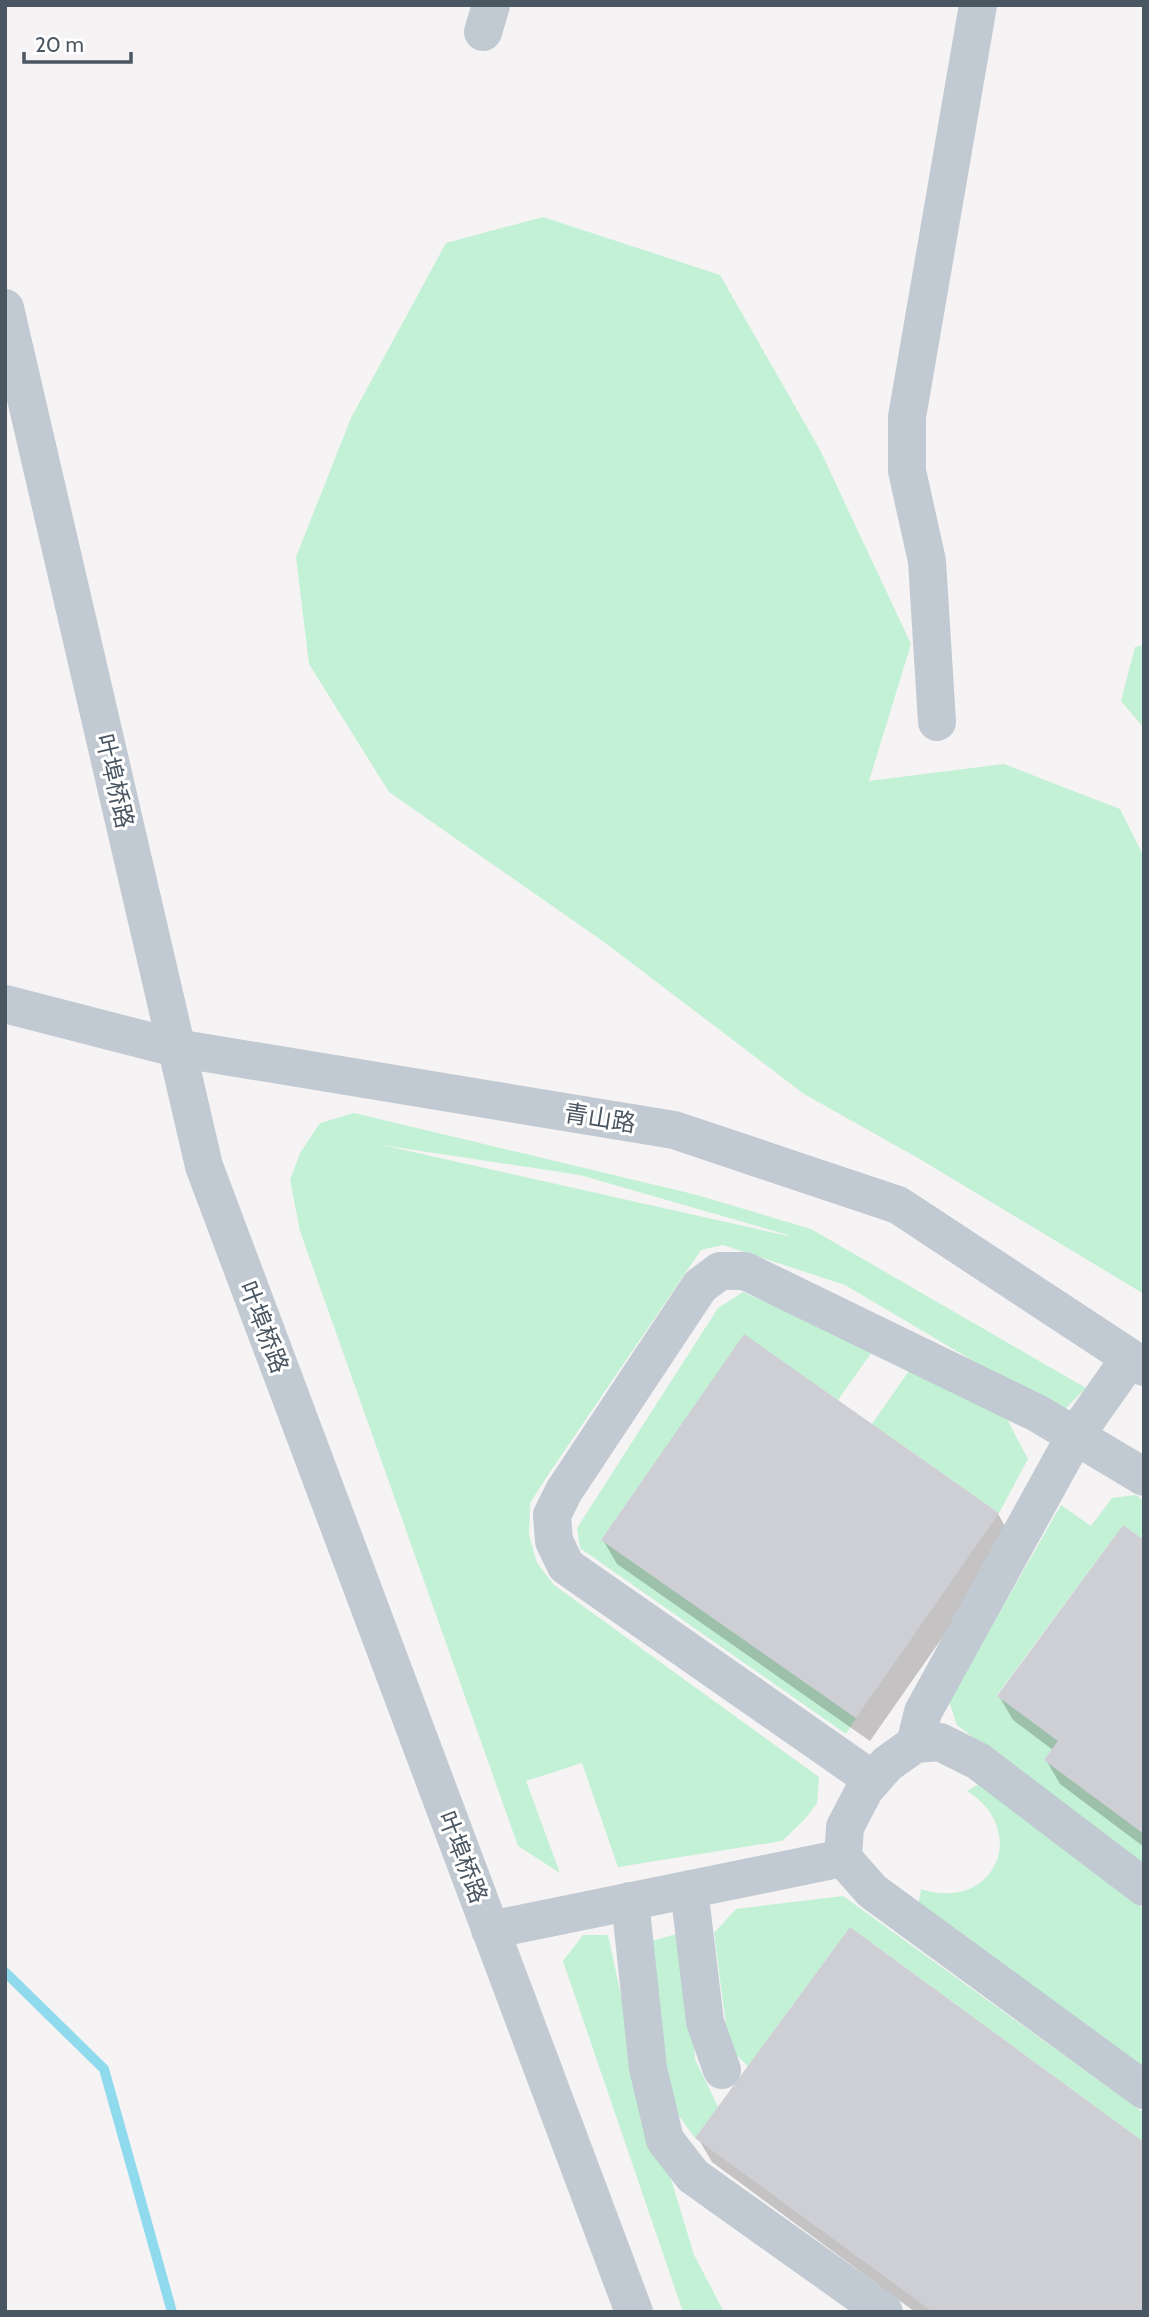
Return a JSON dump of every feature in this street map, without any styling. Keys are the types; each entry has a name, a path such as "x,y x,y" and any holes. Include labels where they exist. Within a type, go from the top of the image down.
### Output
{"street":[{"path":"937,722 927,561 907,471 907,417 978,5"},
{"name":"叶埠桥路","path":"5,308 204,1166 634,2312"},
{"name":"青山路","path":"5,1004 176,1048 674,1130 898,1205 1137,1363"},
{"path":"873,1780 566,1566 554,1541 552,1515 564,1490 700,1286 720,1271 745,1271 1037,1413 1144,1477"},
{"path":"915,1744 923,1712 1075,1436 1137,1363"},
{"path":"1144,1887 978,1760 940,1742 915,1744 887,1765 865,1789 845,1827 844,1858 872,1891 1144,2090"},
{"path":"490,1930 844,1858"},
{"path":"689,1889 705,2022 722,2070"},
{"path":"630,1901 648,2068 665,2140 693,2176 884,2312"}],"green space":[{"path":"543,217 720,275 820,450 911,644 869,781 1004,764 1120,809 1144,857 1144,1294 918,1158 804,1094 604,942 389,792 309,664 296,557 351,418 446,243"},
{"path":"1144,645 1144,728 1121,701 1135,647"},
{"path":"354,1113 697,1195 811,1229 1086,1388 1061,1413 845,1285 723,1245 701,1250 548,1475 530,1503 529,1535 537,1563 554,1585 819,1777 817,1803 782,1841 618,1867 582,1763 526,1781 560,1873 518,1846 300,1231 290,1180 300,1153 320,1123","holes":["382,1145 580,1175 788,1235 788,1236"]},
{"path":"743,1292 874,1349 838,1400 744,1335 601,1540 856,1718 846,1734 580,1548 577,1528 718,1308"},
{"path":"911,1368 1007,1419 1028,1459 999,1513 872,1424"},
{"path":"1136,1495 1144,1501 1144,1540 1123,1525 997,1695 1058,1741 1044,1760 1144,1834 1144,1869 957,1725 949,1701 1061,1505 1091,1526 1112,1498"},
{"path":"981,1783 1144,1909 1144,2067 918,1906 921,1889 947,1893 968,1889 985,1879 995,1864 1000,1846 997,1827 986,1808 967,1791"},
{"path":"843,1896 1144,2113 1144,2142 850,1927 748,2066 729,2048 714,1933 736,1909"},
{"path":"676,1934 684,1946 695,2059 718,2107 695,2138 672,2106 649,1957 652,1941"},
{"path":"583,1935 608,1935 635,2060 694,2255 724,2312 683,2312 563,1961"}],"building":[{"path":"744,1334 999,1513 856,1718 601,1540"},
{"path":"1123,1525 1144,1540 1144,1834 1044,1760 1058,1741 997,1696"},
{"path":"850,1927 1144,2142 1144,2312 933,2312 695,2138"}],"waterway":[{"path":"5,1972 104,2069 172,2312"}]}
